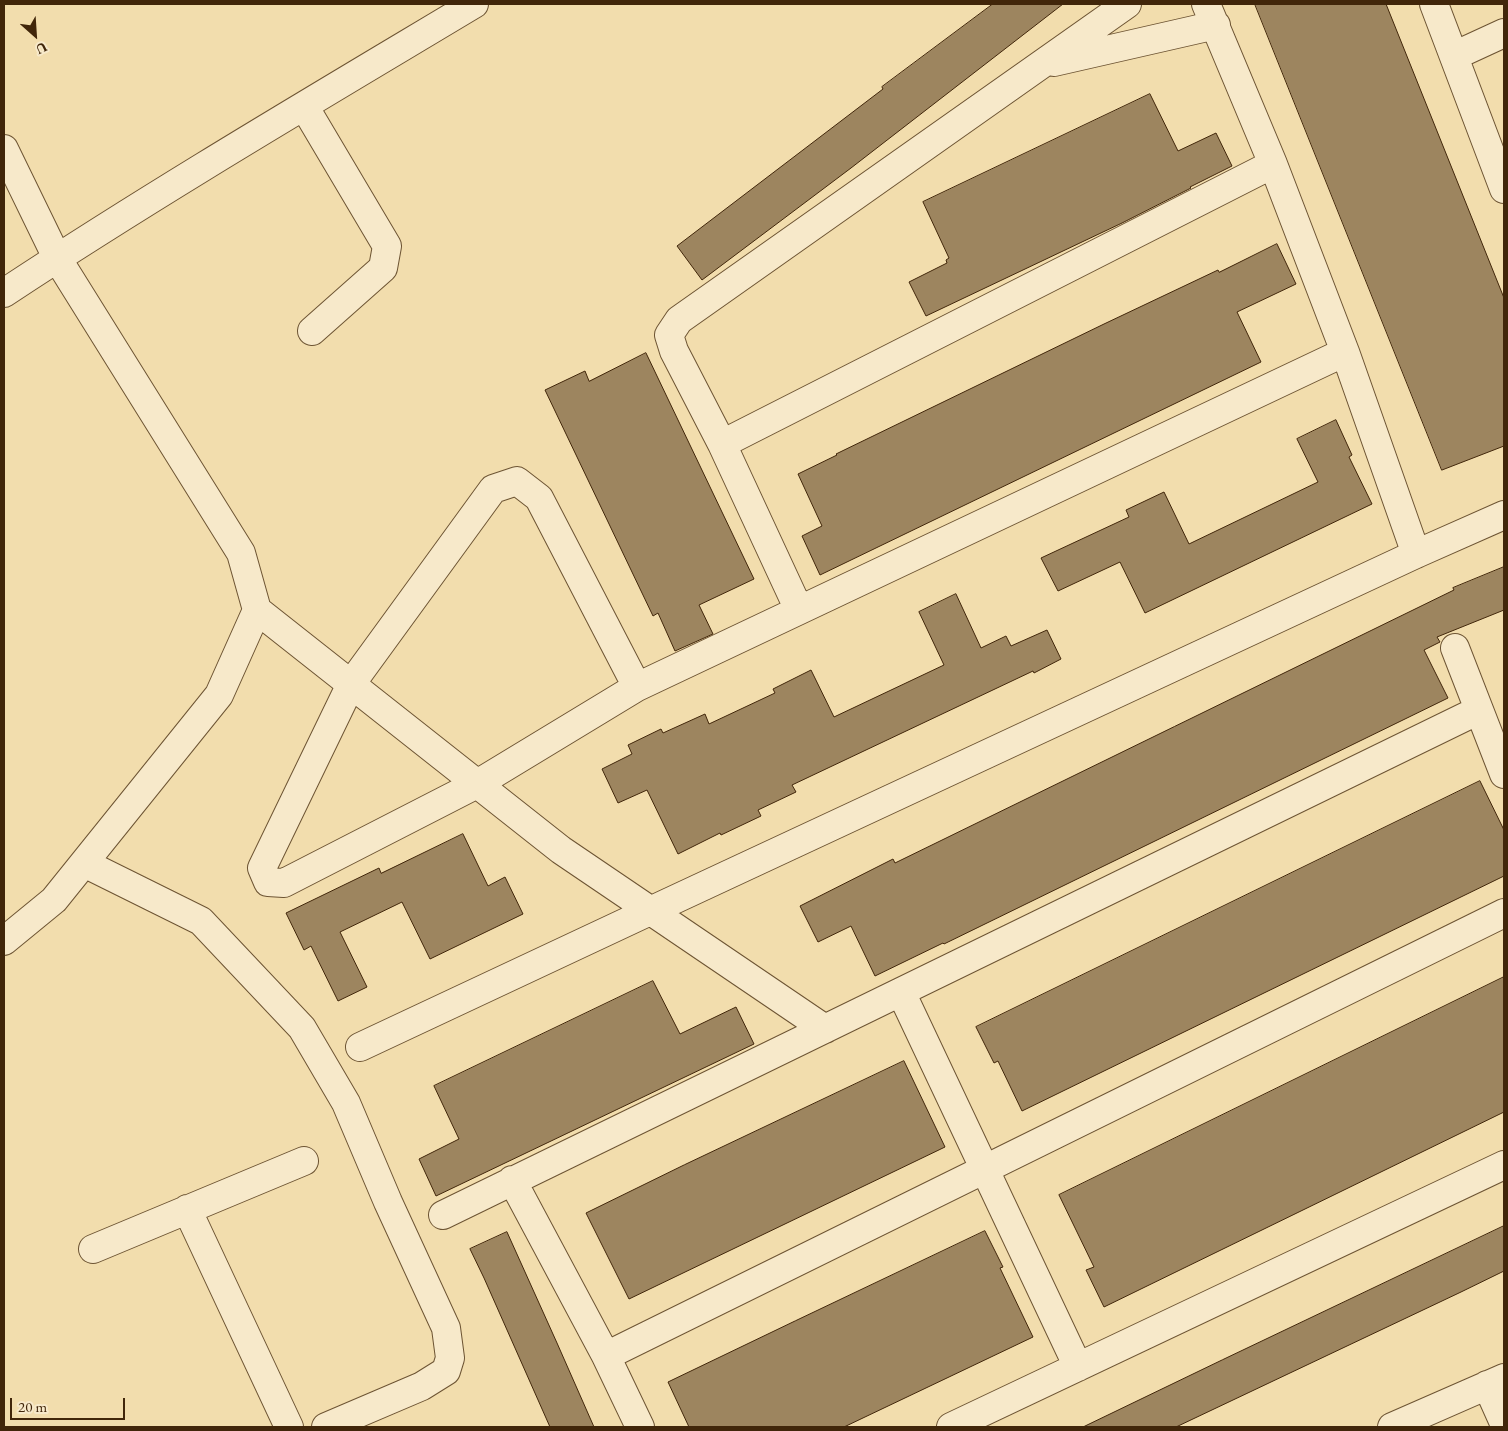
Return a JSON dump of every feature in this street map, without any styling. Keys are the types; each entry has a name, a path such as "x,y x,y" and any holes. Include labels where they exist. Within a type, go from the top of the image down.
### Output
{"street":[{"path":"4,293 57,258 304,106 474,4"},
{"path":"799,610 722,444 674,351 669,335 679,320 1126,4"},
{"path":"1434,4 1504,189"},
{"path":"1041,65 1211,15 1273,164 1345,352 1416,554"},
{"path":"1454,56 1504,33"},
{"path":"304,106 387,246 383,268 312,331"},
{"path":"4,150 57,258 241,554 257,610 561,850 824,1029"},
{"path":"722,444 1273,164"},
{"path":"637,687 539,498 517,481 493,489 352,684 262,868 268,882 284,883 477,784 637,687 1345,352"},
{"path":"360,1047 650,910 1416,554 1504,515"},
{"path":"4,941 54,900 219,695 257,610"},
{"path":"1455,648 1504,774"},
{"path":"443,1215 1479,710"},
{"path":"79,869 201,921 302,1028 346,1103 388,1202 446,1328 450,1358 446,1371 422,1386 326,1427"},
{"path":"606,1356 1504,913"},
{"path":"901,992 1078,1367"},
{"path":"94,1249 304,1161"},
{"path":"951,1427 1504,1164"},
{"path":"512,1180 606,1356 640,1427"},
{"path":"187,1209 289,1427"},
{"path":"1392,1427 1496,1381 1504,1423"}],"building":[{"path":"993,4 1063,4 851,168 702,280 677,246 883,89 882,87"},
{"path":"1255,4 1386,4 1504,298 1504,446 1442,470"},
{"path":"1150,94 1178,151 1216,133 1232,166 1122,223 926,316 909,282 947,263 946,260 949,258 923,202"},
{"path":"1277,244 1296,284 1237,312 1261,362 820,575 802,536 822,526 798,474 1104,324"},
{"path":"646,353 754,579 699,605 713,634 675,651 658,613 653,616 545,390 585,371 589,381"},
{"path":"1336,420 1352,455 1349,457 1372,504 1145,613 1120,562 1058,591 1041,558 1129,517 1126,510 1164,492 1189,544 1318,482 1297,439"},
{"path":"1504,567 1504,610 1437,637 1440,642 1424,650 1448,698 875,976 851,926 818,942 800,906 893,859 895,863 1454,590 1453,588"},
{"path":"956,594 981,648 1006,636 1011,646 1047,630 1061,659 792,785 796,792 758,810 761,816 721,835 720,833 678,854 647,790 618,803 602,769 632,754 628,745 661,729 663,733 705,714 709,724 775,693 773,689 811,670 834,717 944,665 919,612"},
{"path":"1480,781 1504,830 1504,876 1022,1111 998,1061 994,1063 976,1027"},
{"path":"463,834 488,886 505,877 523,914 430,959 402,902 340,932 367,987 338,1001 311,946 304,950 286,913 379,868 381,873"},
{"path":"1504,977 1504,1112 1104,1307 1086,1270 1094,1267 1059,1195"},
{"path":"653,981 680,1034 736,1007 754,1044 436,1196 419,1159 459,1139 434,1086"},
{"path":"904,1061 945,1147 629,1299 586,1213"},
{"path":"1504,1226 1504,1271 1461,1292 1176,1427 1083,1427 1222,1360"},
{"path":"985,1231 1003,1267 1000,1268 1033,1337 844,1427 689,1427 668,1382"},
{"path":"507,1232 594,1427 550,1427 470,1249"}]}
